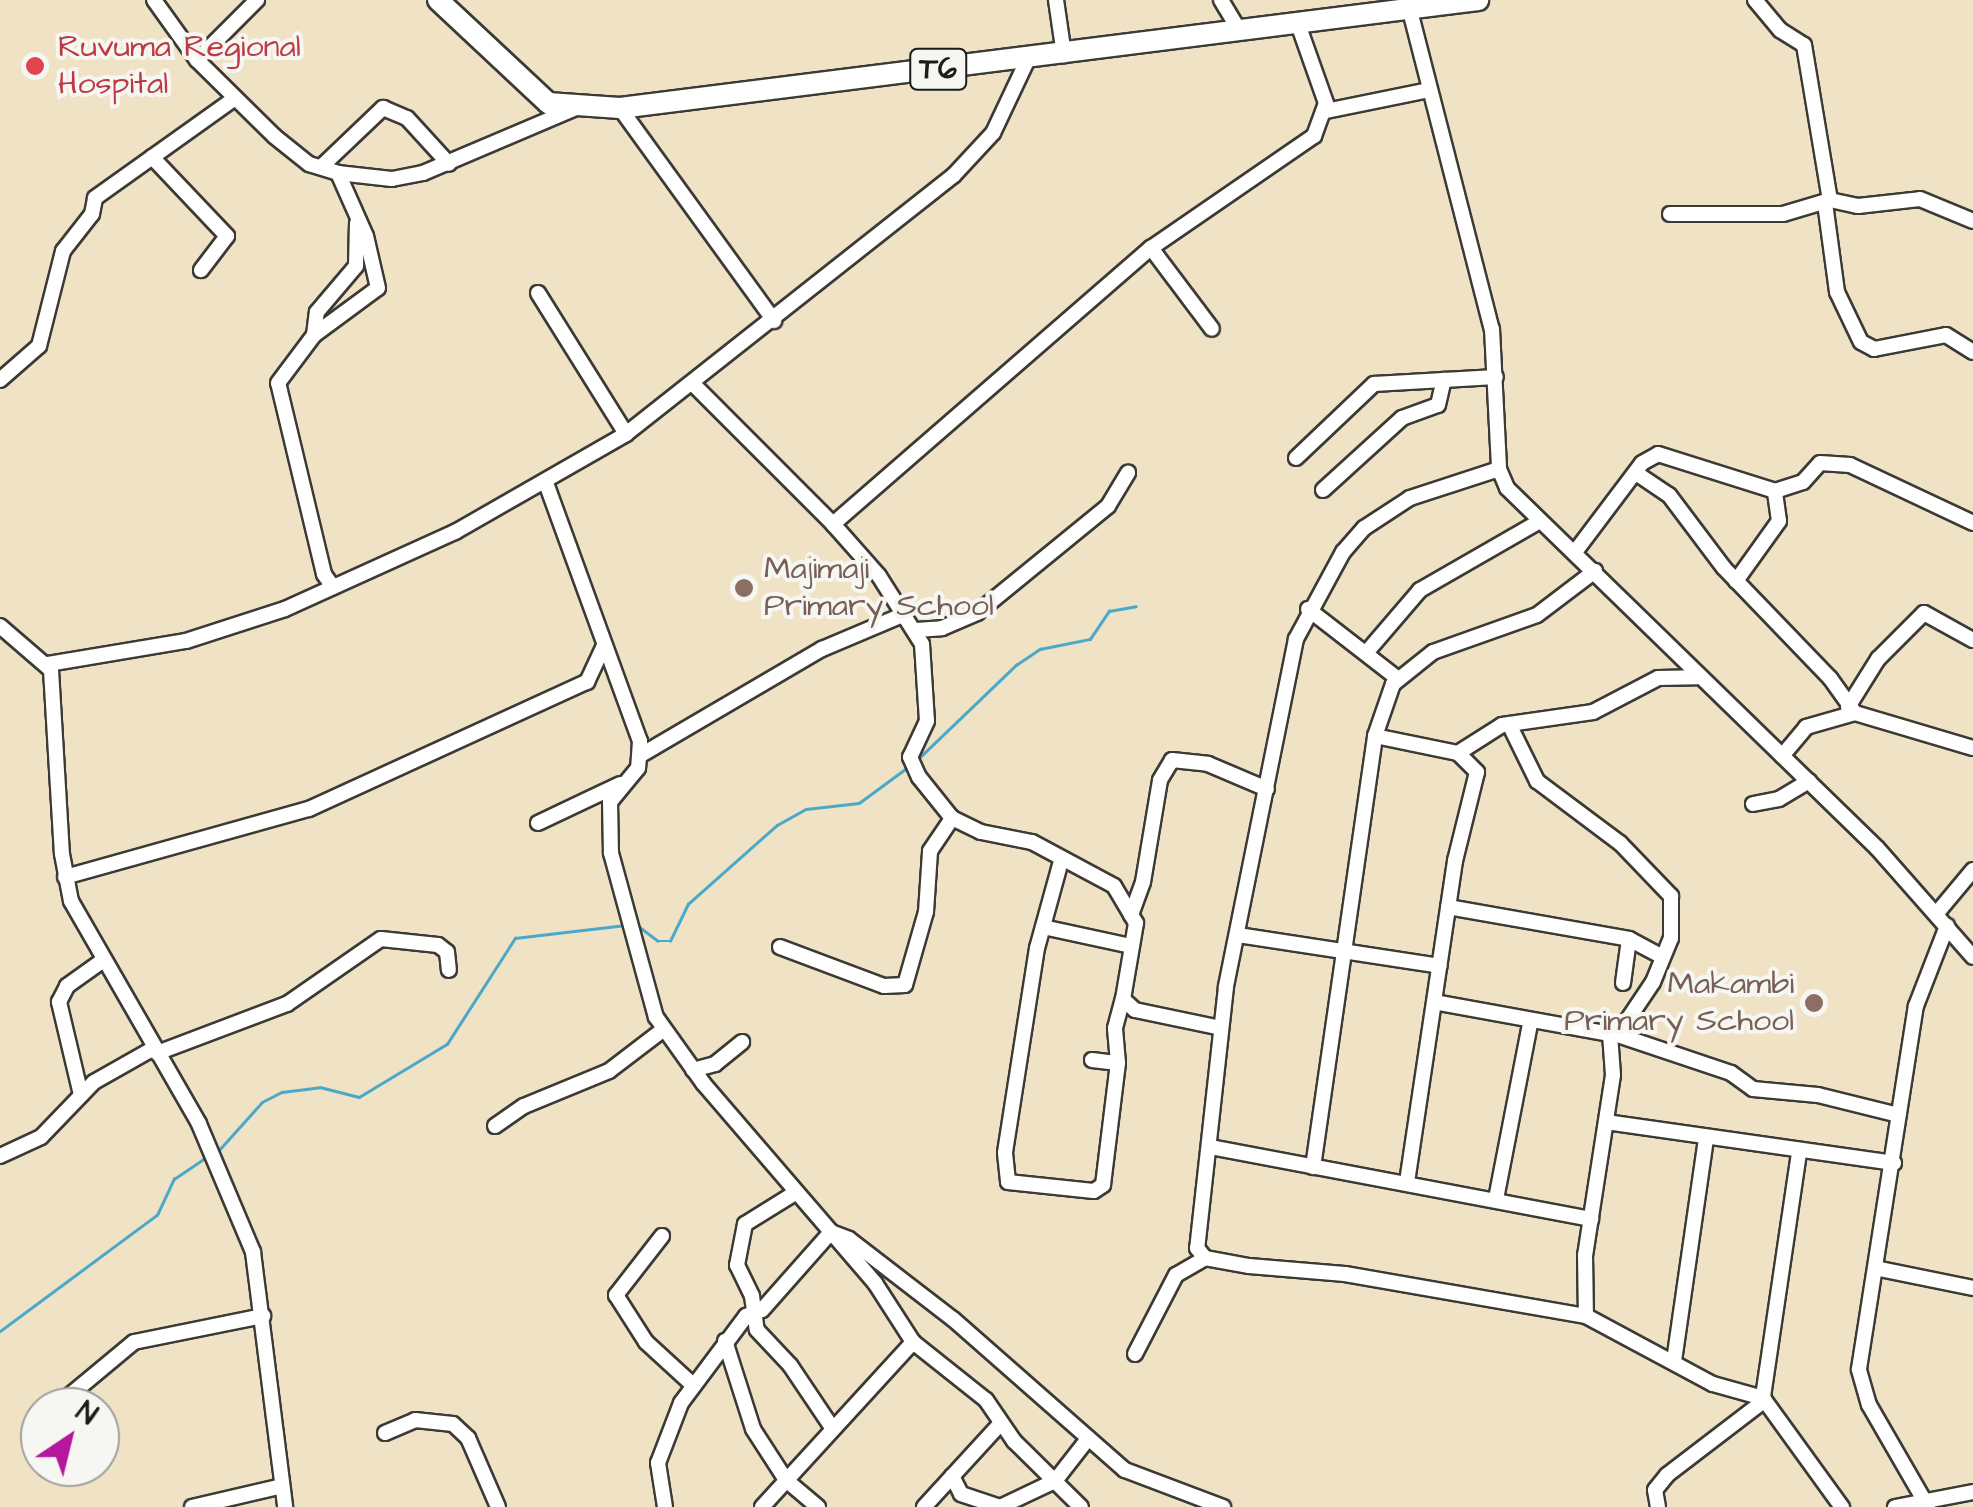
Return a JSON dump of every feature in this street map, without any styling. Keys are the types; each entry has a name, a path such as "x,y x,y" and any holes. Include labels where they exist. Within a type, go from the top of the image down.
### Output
{"highway":[{"name":"T6","path":"438,0 537,96 557,107 577,108 620,108 1064,55 1408,5 1478,0"}],"street":[{"path":"154,0 197,60 234,99 294,155 338,173 392,179 449,164 577,108"},
{"path":"197,60 257,0"},
{"path":"1056,0 1064,55"},
{"path":"1221,0 1238,30"},
{"path":"1755,0 1780,30 1804,45 1838,292 1861,342 1874,350 1941,334 1973,352"},
{"path":"1408,5 1482,287 1496,377 1499,470 1507,488 1808,781 1942,919 1973,957"},
{"path":"833,524 1150,248 1314,136 1326,111 1298,24"},
{"path":"48,664 186,641 333,587 546,483 626,434 953,176 993,133 1028,59"},
{"path":"1326,111 1429,90"},
{"path":"0,380 39,346 63,252 92,214 95,198 234,99"},
{"path":"322,167 383,108 407,118 449,164"},
{"path":"620,108 774,320"},
{"path":"152,156 227,236 201,270"},
{"path":"333,587 324,574 278,383 314,336 378,288 358,217 338,173"},
{"path":"1670,214 1783,214 1828,202 1858,206 1920,199 1973,222"},
{"path":"314,336 317,312 356,266 358,217"},
{"path":"1150,248 1212,329"},
{"path":"538,293 626,434"},
{"path":"1296,458 1374,384 1496,377"},
{"path":"1323,490 1402,418 1438,406 1444,380"},
{"path":"692,383 833,524 916,630 924,657 927,721 912,763 952,818 981,832 1032,842 1062,862 1114,886 1143,882"},
{"path":"1575,552 1649,457 1669,454 1775,490 1802,482 1820,464 1850,465 1973,523"},
{"path":"1204,1258 1197,1248 1221,1028 1267,789 1308,609 1364,528 1410,498 1499,470"},
{"path":"916,630 942,628 977,613 1108,506 1128,473"},
{"path":"1636,474 1669,494 1736,581 1821,668 1852,710 1973,748"},
{"path":"546,483 583,572 603,647 641,755"},
{"path":"1736,581 1780,520 1775,490"},
{"path":"1366,653 1420,590 1540,521"},
{"path":"1314,1167 1374,736 1397,678 1433,652 1537,615 1596,571"},
{"path":"1308,609 1397,678"},
{"path":"1782,756 1806,728 1852,710 1878,659 1924,613 1973,640"},
{"path":"538,823 620,784 633,775 641,755 822,649 905,614"},
{"path":"0,626 48,664 64,877 102,961 222,1171 253,1252 284,1507"},
{"path":"64,877 309,809 586,682 603,647"},
{"path":"1458,753 1509,724 1594,712 1658,678 1697,676"},
{"path":"1509,724 1537,781 1620,843 1671,896 1675,924 1663,957 1614,1034 1614,1061 1591,1220 1586,1316"},
{"path":"1374,736 1458,753 1472,762 1476,782 1448,907 1407,1182"},
{"path":"1131,915 1143,882 1153,806 1172,760 1208,764 1267,789"},
{"path":"1752,804 1779,798 1808,781"},
{"path":"620,784 609,811 621,908 664,1029 693,1070 875,1284 913,1342 986,1400 1000,1424 1081,1507"},
{"path":"780,947 884,986 905,985 926,912 930,851 952,818"},
{"path":"1062,862 1043,926 1005,1153 1008,1182 1100,1188 1108,1170 1118,1063 1115,1028 1124,999 1136,923 1114,886"},
{"path":"1926,1505 1861,1378 1916,1006 1942,919 1973,870"},
{"path":"1448,907 1629,939 1663,957"},
{"path":"1043,926 1131,946"},
{"path":"1238,935 1440,966"},
{"path":"0,1156 41,1137 94,1082 155,1050 287,1004 381,939 438,945 447,952 450,970"},
{"path":"1623,983 1629,939"},
{"path":"82,1095 59,1002 67,986 102,961"},
{"path":"1124,999 1136,1010 1221,1028"},
{"path":"1434,1002 1530,1024 1614,1034 1731,1073 1753,1089 1808,1094 1899,1115"},
{"path":"1115,1028 1136,1010"},
{"path":"1496,1199 1530,1024"},
{"path":"495,1126 524,1106 609,1070 664,1029"},
{"path":"693,1070 715,1064 742,1042"},
{"path":"1092,1060 1118,1063"},
{"path":"75,1078 94,1082"},
{"path":"1606,1122 1706,1140 1894,1163"},
{"path":"1674,1361 1706,1140"},
{"path":"1210,1147 1591,1220"},
{"path":"1658,1507 1659,1483 1764,1399 1799,1153"},
{"path":"794,1192 740,1233 737,1264 755,1312 757,1330 790,1365 831,1426"},
{"path":"665,1507 658,1463 693,1384 725,1340 830,1232"},
{"path":"830,1232 849,1239 953,1319 1087,1440 1143,1478 1218,1506"},
{"path":"662,1236 616,1296 636,1329 693,1384"},
{"path":"1136,1354 1166,1289 1184,1266 1204,1258 1586,1316 1729,1391 1764,1399 1842,1507"},
{"path":"1880,1269 1973,1287"},
{"path":"79,1387 134,1342 263,1316"},
{"path":"725,1340 753,1429 786,1480 818,1507"},
{"path":"762,1507 831,1426 913,1342"},
{"path":"385,1433 415,1420 453,1424 468,1438 498,1507"},
{"path":"924,1507 1000,1424"},
{"path":"952,1476 961,1494 992,1507 1055,1481 1087,1440"},
{"path":"192,1507 282,1486"},
{"path":"1895,1507 1926,1505 1973,1492"}],"waterway":[{"path":"918,759 1016,665 1040,649 1090,639 1109,611 1136,606"},
{"path":"637,925 658,941 670,941 688,904 777,825 806,809 859,803 908,767"},
{"path":"219,1150 262,1102 282,1092 320,1087 359,1097 447,1044 515,938 625,925"},
{"path":"0,1331 157,1215 174,1179 207,1157"}],"place":[{"name":"Ruvuma Regional Hospital","path":"35,66"},
{"name":"Majimaji Primary School","path":"744,588"},
{"name":"Makambi Primary School","path":"1814,1003"}]}
